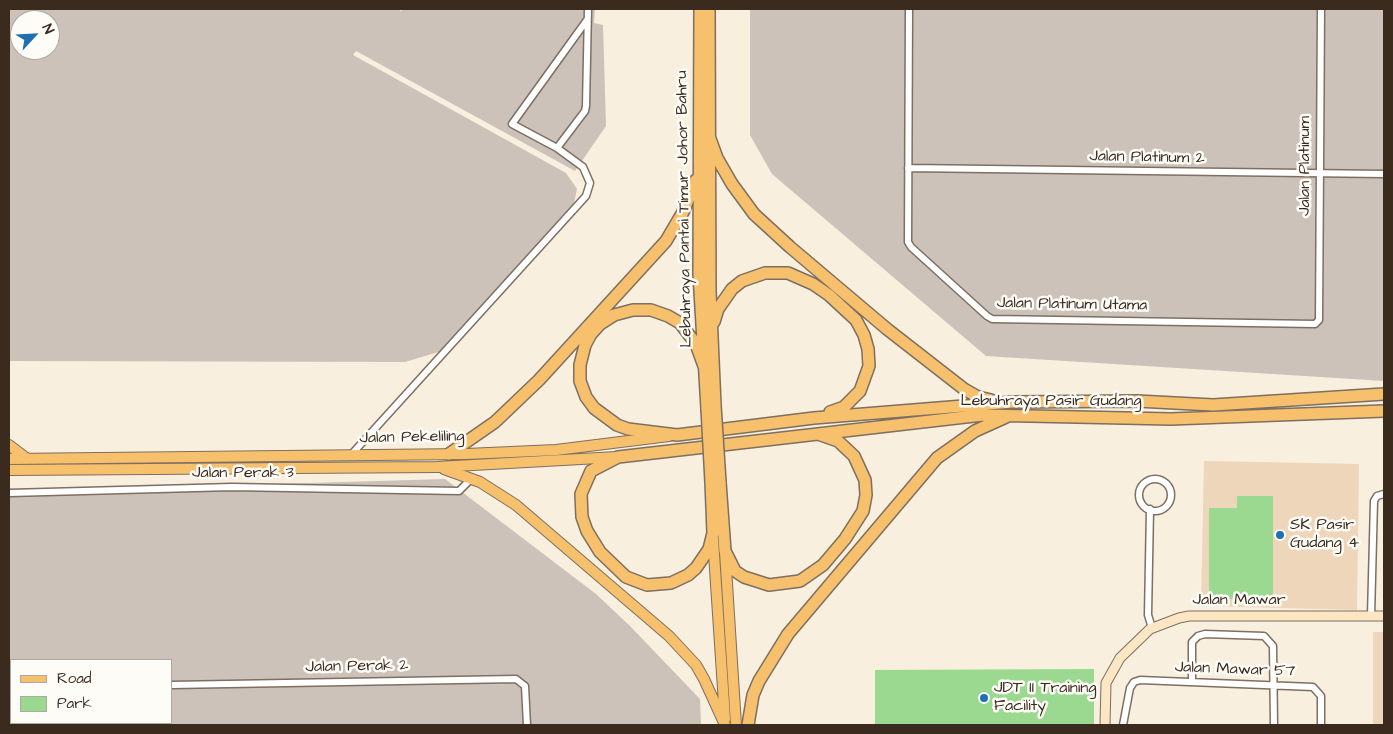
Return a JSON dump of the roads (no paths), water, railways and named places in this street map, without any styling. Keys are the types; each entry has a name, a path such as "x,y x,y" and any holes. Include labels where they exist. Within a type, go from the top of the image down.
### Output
{"highway":[{"name":"Lebuhraya Pantai Timur Johor Bahru","path":"700,9 699,274 704,366 711,407"},
{"name":"Lebuhraya Pantai Timur Johor Bahru","path":"709,9 710,291 713,338 711,407"},
{"path":"709,136 717,158 732,184 754,214 790,247 887,329 964,389 978,397 1012,402"},
{"path":"449,454 495,422 539,380 666,241 683,212 693,189 699,167"},
{"path":"713,338 718,309 724,299 742,281 754,276 765,272 788,273 813,284 829,294 856,320 864,335 868,349 868,366 860,391 849,403 844,407 814,418"},
{"path":"677,435 628,429 606,418 594,408 586,397 580,381 580,365 585,345 600,324 614,315 633,310 651,310 668,316 684,328 696,344 704,366"},
{"name":"Lebuhraya Pasir Gudang","path":"814,418 1012,402 1137,401 1213,405 1384,394"},
{"path":"711,407 715,482 725,551 736,571 744,577 770,585 790,584 800,581 823,564 854,527 863,510 866,495 865,480 854,456 838,441 812,433"},
{"name":"Lebuhraya Pasir Gudang","path":"618,457 812,433 983,415 1171,419 1384,411"},
{"path":"748,725 759,681 788,634 937,458 975,431 1012,415"},
{"name":"Jalan Pekeliling","path":"677,435 814,418"},
{"path":"618,457 591,472 583,488 580,506 582,517 593,541 608,562 626,577 652,585 680,580 702,561 713,533 715,482"}],"main road":[{"name":"Jalan Pekeliling","path":"9,459 449,454 556,450 677,435"},
{"path":"9,445 26,458"},
{"name":"Jalan Pekeliling","path":"9,470 437,467 618,457"},
{"path":"437,467 472,479 516,505 669,636 696,665 725,725"},
{"path":"713,533 725,725"},
{"path":"725,551 736,725"}],"street":[{"path":"556,148 585,111 588,9"},
{"name":"Jalan Platinum Utama","path":"909,9 909,245 992,319 1318,323"},
{"name":"Jalan Platinum","path":"1318,323 1321,9"},
{"path":"350,456 586,196 590,183 583,167 556,148 512,124 587,20"},
{"name":"Jalan Platinum 2","path":"908,168 1384,174"},
{"name":"Jalan Perak 3","path":"9,493 232,487 459,491 472,479"},
{"path":"1149,481 1163,481 1171,488 1171,501 1162,508 1150,509 1143,507 1140,501 1142,484 1149,481"},
{"path":"1371,616 1374,501 1376,496 1384,494"},
{"path":"1150,509 1148,615 1152,628"},
{"name":"Jalan Mawar","path":"1105,725 1106,683 1112,670 1125,650 1152,628 1189,616 1384,616"},
{"path":"1192,682 1192,642 1198,636 1206,634 1260,635 1268,638 1273,646 1275,685 1274,725"},
{"name":"Jalan Perak 2","path":"172,685 512,678 523,683 527,725"},
{"name":"Jalan Mawar 57","path":"1123,725 1130,688 1134,682 1140,680 1313,687 1319,692 1321,699 1321,725"}],"place":[{"name":"SK Pasir Gudang 4","path":"1280,535"},
{"name":"JDT II Training Facility","path":"984,698"}]}
